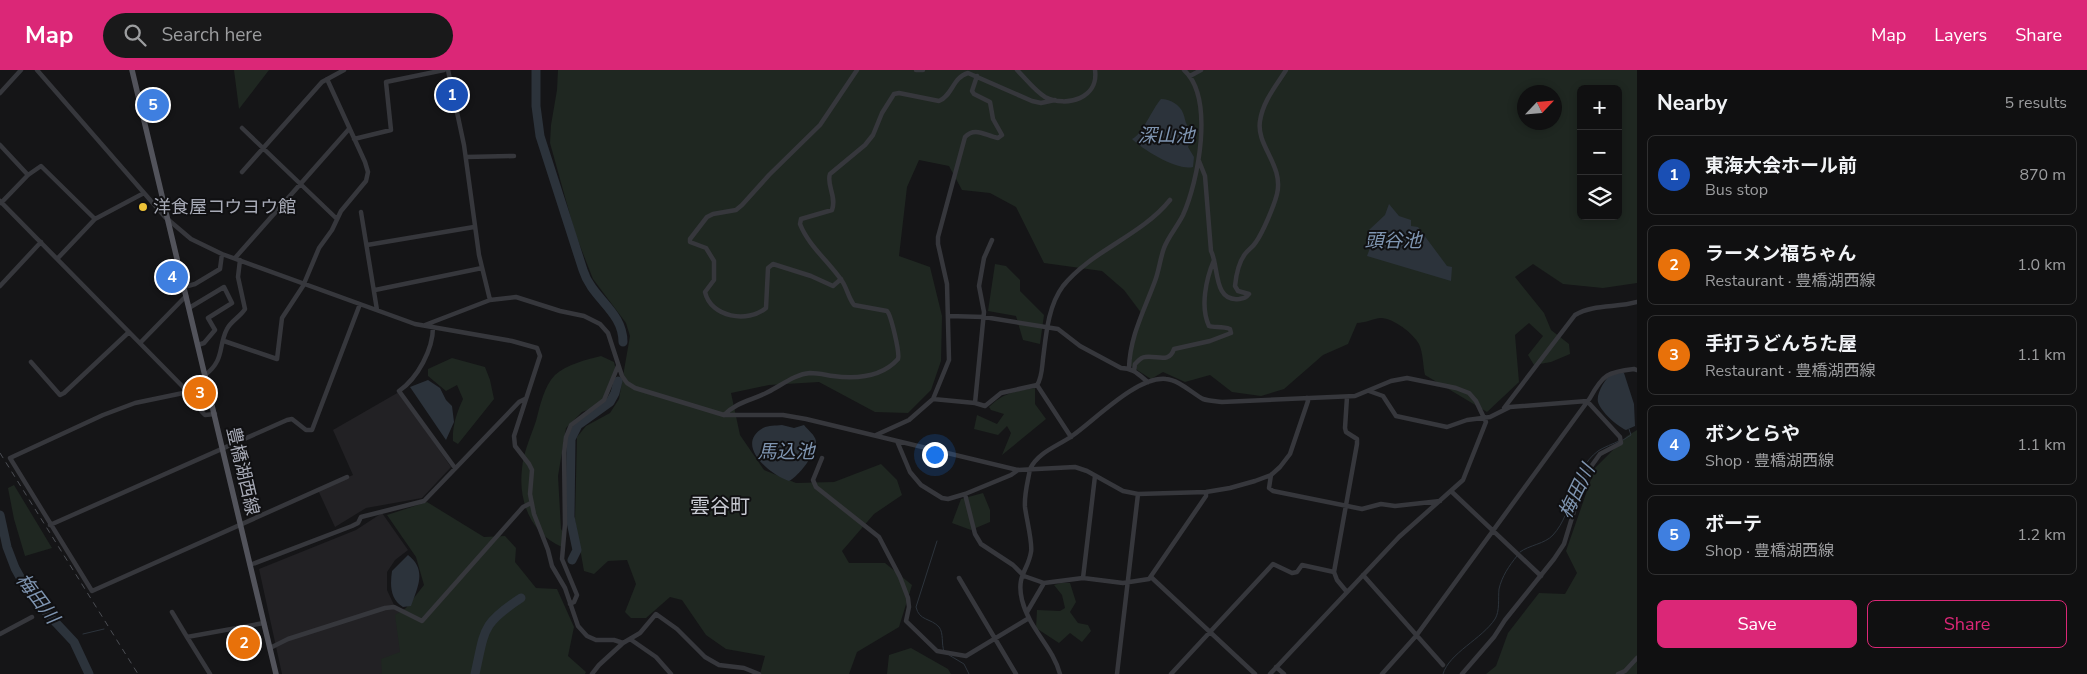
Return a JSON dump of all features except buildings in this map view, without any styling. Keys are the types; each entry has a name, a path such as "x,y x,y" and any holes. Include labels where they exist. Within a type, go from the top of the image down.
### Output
{"main road":[{"name":"豊橋湖西線","path":"132,70 276,674"}],"street":[{"path":"0,93 21,70"},
{"path":"37,70 166,217 191,240 222,254 415,324 512,341 537,348 540,356 514,436 515,446 532,470 531,503 552,566 565,588 578,626 587,636 596,640 614,640 623,643"},
{"path":"242,172 327,79 344,70"},
{"path":"354,139 391,130 386,82 444,70"},
{"path":"448,70 455,95 466,158 474,227 490,300"},
{"path":"841,279 833,286 811,276 773,264 768,268 766,278 766,308 750,316 733,316 717,310 709,302 705,292 714,280 714,262 709,251 690,242 690,239 708,217 713,214 736,210 742,205 769,174 820,125 857,70"},
{"path":"916,70 923,70"},
{"path":"1018,70 1045,97 1056,100"},
{"path":"724,415 733,406 769,392 799,375 810,373 863,377 890,366 898,359 899,350 893,334 890,313 854,305 841,279 811,242 800,224 801,219 832,210 834,203 828,178 830,174 873,135 882,113 894,94 899,93 931,101 939,101 945,99 962,76 968,73 1032,101 1041,103 1056,100 1077,100 1087,95 1092,85 1095,70"},
{"path":"1131,369 1130,348 1156,280 1164,247 1182,216 1188,200 1199,161 1201,133 1197,88 1184,70"},
{"path":"1190,76 1201,70"},
{"path":"1199,161 1204,176 1217,281 1226,296 1233,300 1249,296 1238,291 1236,286 1242,259 1255,243 1271,212 1278,188 1274,164 1260,135 1259,122 1269,96 1286,70"},
{"path":"876,435 909,420 933,399 949,360 947,284 938,237 962,142 967,135 974,132 981,132 998,138 1002,135 993,119 990,102 978,97 972,91 977,76"},
{"path":"224,341 277,359 282,318 303,282 319,248 346,205 366,182 368,172 327,79"},
{"path":"242,128 337,219"},
{"path":"205,375 216,363 226,330 244,309 238,277 237,259 299,183 349,129"},
{"path":"0,145 28,175"},
{"path":"466,158 514,156"},
{"path":"95,219 41,166 28,175 1,202 188,392 205,415 215,414"},
{"path":"58,258 95,219 144,192"},
{"path":"1036,385 1040,377 1048,327 1055,300 1064,286 1097,257 1142,226 1170,200"},
{"path":"361,212 368,245 377,310"},
{"path":"368,245 474,227"},
{"path":"974,403 984,317 979,286 984,258 992,240"},
{"path":"0,286 41,242"},
{"path":"184,286 195,284 220,269 222,254"},
{"path":"1131,369 1146,356 1167,358 1173,354 1174,349 1210,342 1231,333 1230,329 1220,326 1209,326 1205,314 1206,286 1215,259"},
{"path":"375,290 482,268"},
{"path":"189,308 224,287 232,302 208,318 216,330 204,343 198,345"},
{"path":"140,343 186,296"},
{"path":"425,325 490,300 516,297 560,311 584,316 600,324 608,333 618,366 627,383 635,388 724,415 782,415 876,435 1018,470 1075,468 1123,491 1138,494 1206,492 1230,488 1271,475 1290,454 1304,416 1307,398"},
{"path":"1504,409 1575,315 1590,309 1620,307 1637,302"},
{"path":"50,525 287,420 292,419 306,430 312,430 360,304"},
{"path":"949,316 984,317 1058,329 1080,346 1121,368 1131,369 1148,382"},
{"path":"433,327 433,339 430,348 413,378 399,391 454,468"},
{"path":"31,362 60,395 129,332"},
{"path":"570,604 577,595 562,559 565,524 564,452 566,437 571,425 604,400 618,366"},
{"path":"1382,674 1416,636 1605,376 1612,372 1637,370"},
{"path":"1060,674 1057,663 1037,633 1022,601 1020,587 1022,574 1032,552 1025,504 1030,469 1032,464 1052,448 1071,437 1115,400 1154,379 1167,379 1205,400 1222,402 1347,397 1369,391 1391,381 1407,378 1456,388 1468,393 1473,397 1485,418 1485,428 1463,480 1452,492 1399,537 1270,674"},
{"path":"933,399 974,403 979,406 985,406 1001,393 1036,385"},
{"path":"1036,385 1071,437"},
{"path":"1369,391 1383,396 1393,414 1399,417 1447,427 1467,420 1494,416 1510,407 1587,401"},
{"path":"188,392 135,403 10,458 92,591 347,478"},
{"path":"1347,397 1345,428 1346,432 1357,440 1357,444 1334,572 1347,592"},
{"path":"250,565 352,526 358,523 361,517 424,500 519,402 525,399"},
{"path":"1462,674 1494,637 1564,544 1585,475 1600,454 1621,441 1618,434 1599,416 1587,401"},
{"path":"897,441 910,472 921,485 942,498 948,499 965,494 1011,475 1018,470"},
{"path":"822,458 812,480 816,487 879,537 903,584 909,607 906,621 937,651 966,656 1029,618"},
{"path":"1271,475 1269,488 1273,491 1366,509 1381,504 1395,506 1440,501"},
{"path":"1083,578 1095,476"},
{"path":"965,494 976,534 981,544 1013,565 1022,574 1044,583 1083,578 1128,582 1151,577 1206,496 1206,492"},
{"path":"1452,492 1541,576"},
{"path":"1116,674 1138,494"},
{"path":"270,648 288,639 394,606 422,621 523,507 531,503"},
{"path":"1171,674 1273,564 1292,572 1297,572 1302,565 1334,572"},
{"path":"1363,576 1443,665"},
{"path":"1151,577 1255,674"},
{"path":"960,578 1016,674"},
{"path":"1027,612 1044,583"},
{"path":"172,612 210,674"},
{"path":"592,674 623,643 640,633 656,614 678,628 705,657 719,665 744,668 759,674"},
{"path":"0,634 32,617"},
{"path":"187,637 264,623"},
{"path":"630,639 656,657 671,674"},
{"path":"1618,674 1624,671 1637,658"},
{"path":"1276,667 1284,674"}],"shaded area":[{"path":"234,70 269,70 239,109"},
{"path":"558,70 1637,70 1637,283 1603,288 1563,284 1533,264 1515,277 1544,313 1551,330 1569,344 1570,354 1551,362 1534,365 1528,355 1543,336 1529,323 1515,335 1519,382 1487,412 1425,375 1419,344 1402,326 1385,318 1357,323 1348,344 1323,355 1284,389 1261,396 1232,392 1210,375 1185,382 1163,372 1151,379 1131,366 1128,357 1142,314 1124,290 1102,271 1044,263 1016,207 990,193 962,190 949,166 919,160 907,187 899,256 930,267 942,316 941,361 931,390 908,413 875,412 819,382 769,385 731,393 740,435 764,470 796,483 834,482 881,464 897,480 902,495 874,514 842,551 849,563 885,563 912,585 899,627 857,652 849,674 760,674 765,656 726,649 706,635 682,600 670,597 646,618 631,618 625,612 636,584 627,560 608,561 594,574 584,571 575,520 577,437 586,426 610,413 619,399 630,336 626,323 593,279 575,233 550,143 557,90"},
{"path":"995,264 1006,266 1020,280 1020,291 1044,315 1040,344 1023,340 1016,316 988,311"},
{"path":"601,356 614,362 617,374 604,404 582,412 566,428 558,476 561,529 565,536 562,547 542,534 529,515 522,493 521,481 524,457 543,397 551,380 560,371 571,365"},
{"path":"452,358 485,367 494,399 458,444 453,441 453,430 463,399 457,385 446,391 428,376 428,369"},
{"path":"1035,388 1035,404 1046,419 1002,455 1011,433 1007,426 998,435 974,429 977,415 997,424 1004,414 991,410 989,407 1010,393"},
{"path":"399,392 451,467 422,498 366,508 335,527 318,490 353,475 333,430"},
{"path":"1637,430 1637,674 1486,674 1496,666 1508,633 1539,593 1565,594 1577,573 1566,551 1595,468 1627,436"},
{"path":"14,485 52,548 25,556 14,519 8,488"},
{"path":"983,493 990,510 990,522 971,530 952,523 961,499"},
{"path":"427,502 484,537 505,536 516,548 515,562 536,588 557,589 574,627 568,656 586,672 585,674 379,674 382,673 381,659 400,652 395,615 406,608 424,585 416,557 387,515"},
{"path":"382,513 408,550 395,560 387,572 387,590 394,605 408,614 401,656 386,674 282,674 259,569 356,530"},
{"path":"1070,583 1076,602 1070,612 1078,623 1088,625 1091,631 1082,642 1070,633 1059,643 1036,628 1037,610 1060,611 1065,608 1062,595 1054,585"},
{"path":"911,648 948,669 951,674 887,674 889,655"}],"water":[{"name":"深山池","path":"1161,99 1174,103 1180,107 1183,113 1190,133 1188,147 1194,157 1193,167 1170,163 1144,149 1132,139 1136,137"},
{"name":"頭谷池","path":"1389,204 1399,216 1411,220 1411,226 1418,227 1447,266 1452,267 1451,281 1367,256 1370,248 1369,230 1385,215"},
{"path":"1624,373 1634,404 1635,426 1626,430 1606,414 1598,402 1598,395 1609,376"},
{"path":"428,380 440,388 446,400 452,406 454,422 446,440 410,387"},
{"name":"馬込池","path":"782,425 794,428 804,425 816,441 814,452 807,464 789,481 773,473 758,459 753,451 752,443 755,435 763,428"},
{"path":"408,555 417,566 419,579 411,606 403,607 393,596 391,576 392,571"}],"waterway":[{"path":"536,70 536,106 540,136 587,280 613,313 622,331 623,342"},
{"path":"572,560 577,550 570,517 571,439 578,425 610,402 618,381"},
{"name":"梅田川","path":"1623,440 1631,435 1629,429"},
{"name":"梅田川","path":"1520,552 1553,535 1566,515 1578,480 1589,459 1598,451 1619,441"},
{"name":"梅田川","path":"0,515 7,547 15,568 30,595 74,642 89,674"},
{"path":"937,541 916,607 922,617 939,627 944,651"},
{"name":"梅田川","path":"1443,674 1446,666 1452,659 1482,633 1497,616 1500,584 1506,571 1517,556"},
{"path":"475,674 483,637 487,629 498,615 521,598"},
{"path":"83,634 104,629"},
{"path":"949,655 964,664 969,674"}],"railway":[{"path":"0,453 138,674"}],"place":[{"name":"東海大会ホール前","path":"452,95"},
{"name":"ボーテ","path":"153,105"},
{"name":"洋食屋コウヨウ館","path":"143,207"},
{"name":"ボンとらや","path":"172,277"},
{"name":"手打うどんちた屋","path":"200,393"},
{"name":"ラーメン福ちゃん","path":"244,643"}],"district":[{"name":"雲谷町","path":"720,506"}]}
